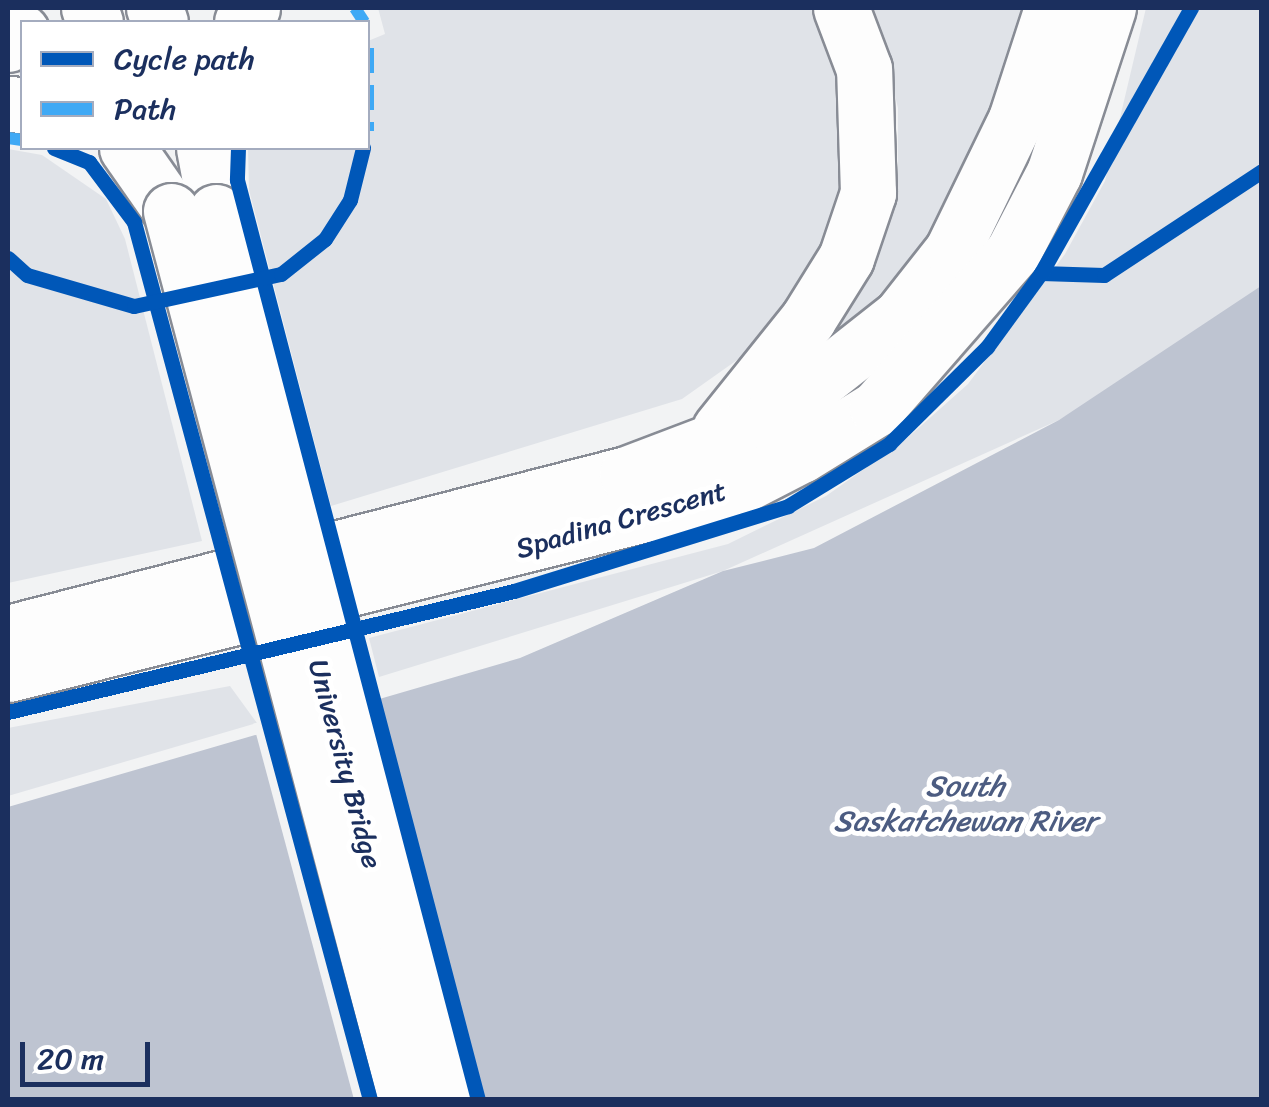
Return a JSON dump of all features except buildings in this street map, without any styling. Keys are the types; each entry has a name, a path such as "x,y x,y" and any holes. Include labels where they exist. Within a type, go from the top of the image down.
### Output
{"street":[{"path":"701,452 808,319 846,258 868,193 864,68 841,8"},
{"name":"Spadina Crescent","path":"17,629 701,452 768,420 910,304 987,188 1052,8"},
{"name":"Spadina Crescent","path":"8,674 725,494 801,455 877,408 1013,252 1054,172 1108,8"},
{"path":"128,150 193,212"},
{"path":"147,150 193,212"},
{"path":"193,212 204,150"},
{"name":"University Bridge","path":"193,212 406,1100"},
{"name":"University Bridge","path":"193,212 448,1100"}],"shaded area":[{"path":"378,8 821,8 841,63 849,177 810,280 747,353 682,399 331,506 249,190 248,150 370,150 370,40 385,34"},
{"path":"873,8 1024,8 990,119 927,240 860,317 819,346 880,242 898,171 898,108"},
{"path":"1146,8 1261,8 1261,302 1059,420 723,571 379,677 369,638 728,544 826,496 905,440 968,384 1065,254 1105,181"},
{"path":"8,149 42,155 106,199 125,239 202,541 8,583"},
{"path":"230,686 257,723 8,796 8,728"}],"water":[{"name":"South Saskatchewan River","path":"1261,286 1261,1099 8,1099 8,807 520,658 723,571 814,548 1059,420"}],"pier":[{"path":"375,691 484,1099 354,1100 253,724"}],"marked path":[{"path":"355,8 363,20"},
{"path":"8,138 20,140"}],"cycle path":[{"path":"8,712 514,591 788,506 889,444 987,347 1041,273 1191,8"},
{"path":"59,150 89,162 134,222 370,1100"},
{"path":"238,150 237,180 478,1100"},
{"path":"8,258 27,275 134,306 281,274 325,239 350,200 362,150"},
{"path":"1041,273 1104,275 1262,171"}]}
